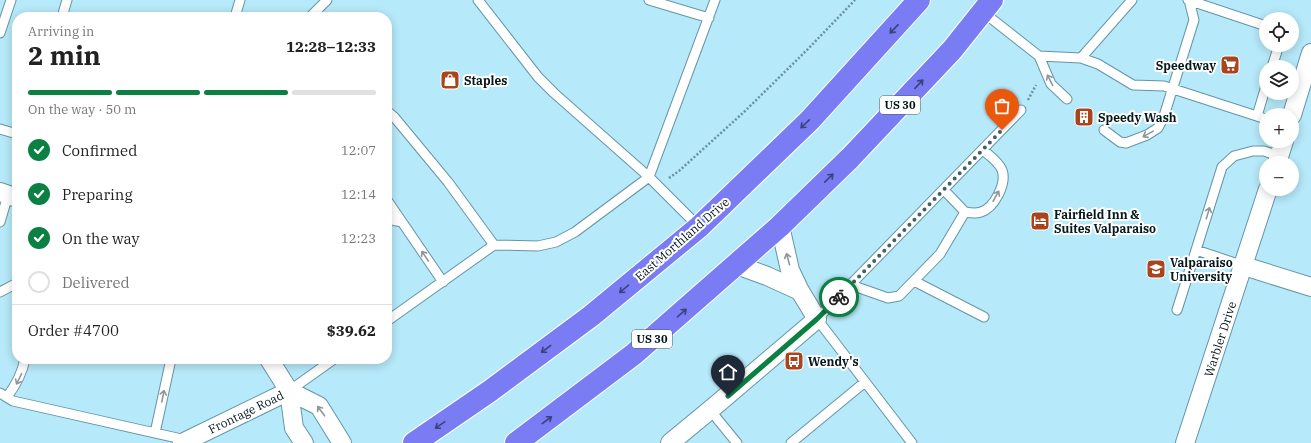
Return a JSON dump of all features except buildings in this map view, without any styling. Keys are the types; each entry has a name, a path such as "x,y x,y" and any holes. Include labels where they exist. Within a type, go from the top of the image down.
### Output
{"highway":[{"name":"East Morthland Drive","path":"414,443 490,391 591,316 699,227 810,120 919,0"},
{"name":"US 30","path":"516,443 634,354 780,226 850,158 946,56 987,6"}],"street":[{"path":"1294,108 1311,53"},
{"name":"Warbler Drive","path":"1185,443 1266,196"},
{"path":"670,443 817,319 800,291 790,270 780,226"},
{"path":"737,265 767,276 800,291"},
{"path":"1244,266 1311,287"},
{"path":"272,364 289,391 294,428 304,443"},
{"path":"289,391 319,406 342,443"},
{"name":"Frontage Road","path":"185,442 289,391"}],"lane":[{"path":"0,33 11,0"},
{"path":"63,12 67,0"},
{"path":"236,12 240,0"},
{"path":"315,12 327,0"},
{"path":"478,0 538,77 649,177 699,227"},
{"path":"649,0 709,18"},
{"path":"392,317 494,245 538,246 556,242 575,232 649,177 715,0"},
{"path":"1081,58 1132,0"},
{"path":"1189,0 1259,24"},
{"path":"1104,130 1120,142 1126,143 1147,135 1158,128 1164,116 1194,20 1189,0"},
{"path":"987,6 1039,56 1051,84 1067,99"},
{"path":"1039,56 1081,58 1098,64 1133,85 1164,86 1259,117"},
{"path":"1256,116 1261,100"},
{"path":"912,443 817,319 1021,110"},
{"path":"392,115 448,182 494,245"},
{"path":"0,129 12,133"},
{"path":"944,190 965,212 974,214 988,209 1000,191 1003,181 1003,172 999,164 983,150"},
{"path":"1177,310 1222,167 1234,156 1253,151 1280,153"},
{"path":"0,222 8,195"},
{"path":"392,207 442,282"},
{"path":"851,285 888,298 899,296 940,254 965,212"},
{"path":"392,219 402,222"},
{"path":"1196,250 1244,266"},
{"path":"914,281 984,317"},
{"path":"0,292 12,286"},
{"path":"24,364 16,384 4,395 13,401 185,442"},
{"path":"156,434 169,364"},
{"path":"289,391 327,364"},
{"path":"790,443 865,382"},
{"path":"710,410 737,443"}],"path":[{"path":"658,186 679,170 744,112 855,0"},
{"path":"1021,110 1045,70"}],"way so far":[{"path":"839,297 1002,130"}],"place":[{"name":"Speedway","path":"1230,65"},
{"name":"Staples","path":"450,80"},
{"name":"Speedy Wash","path":"1084,117"},
{"name":"Fairfield Inn & Suites Valparaiso","path":"1040,221"},
{"name":"Valparaiso University","path":"1156,269"},
{"name":"Wendy's","path":"794,361"}],"route":[{"path":"728,396 817,319 839,297"}]}
